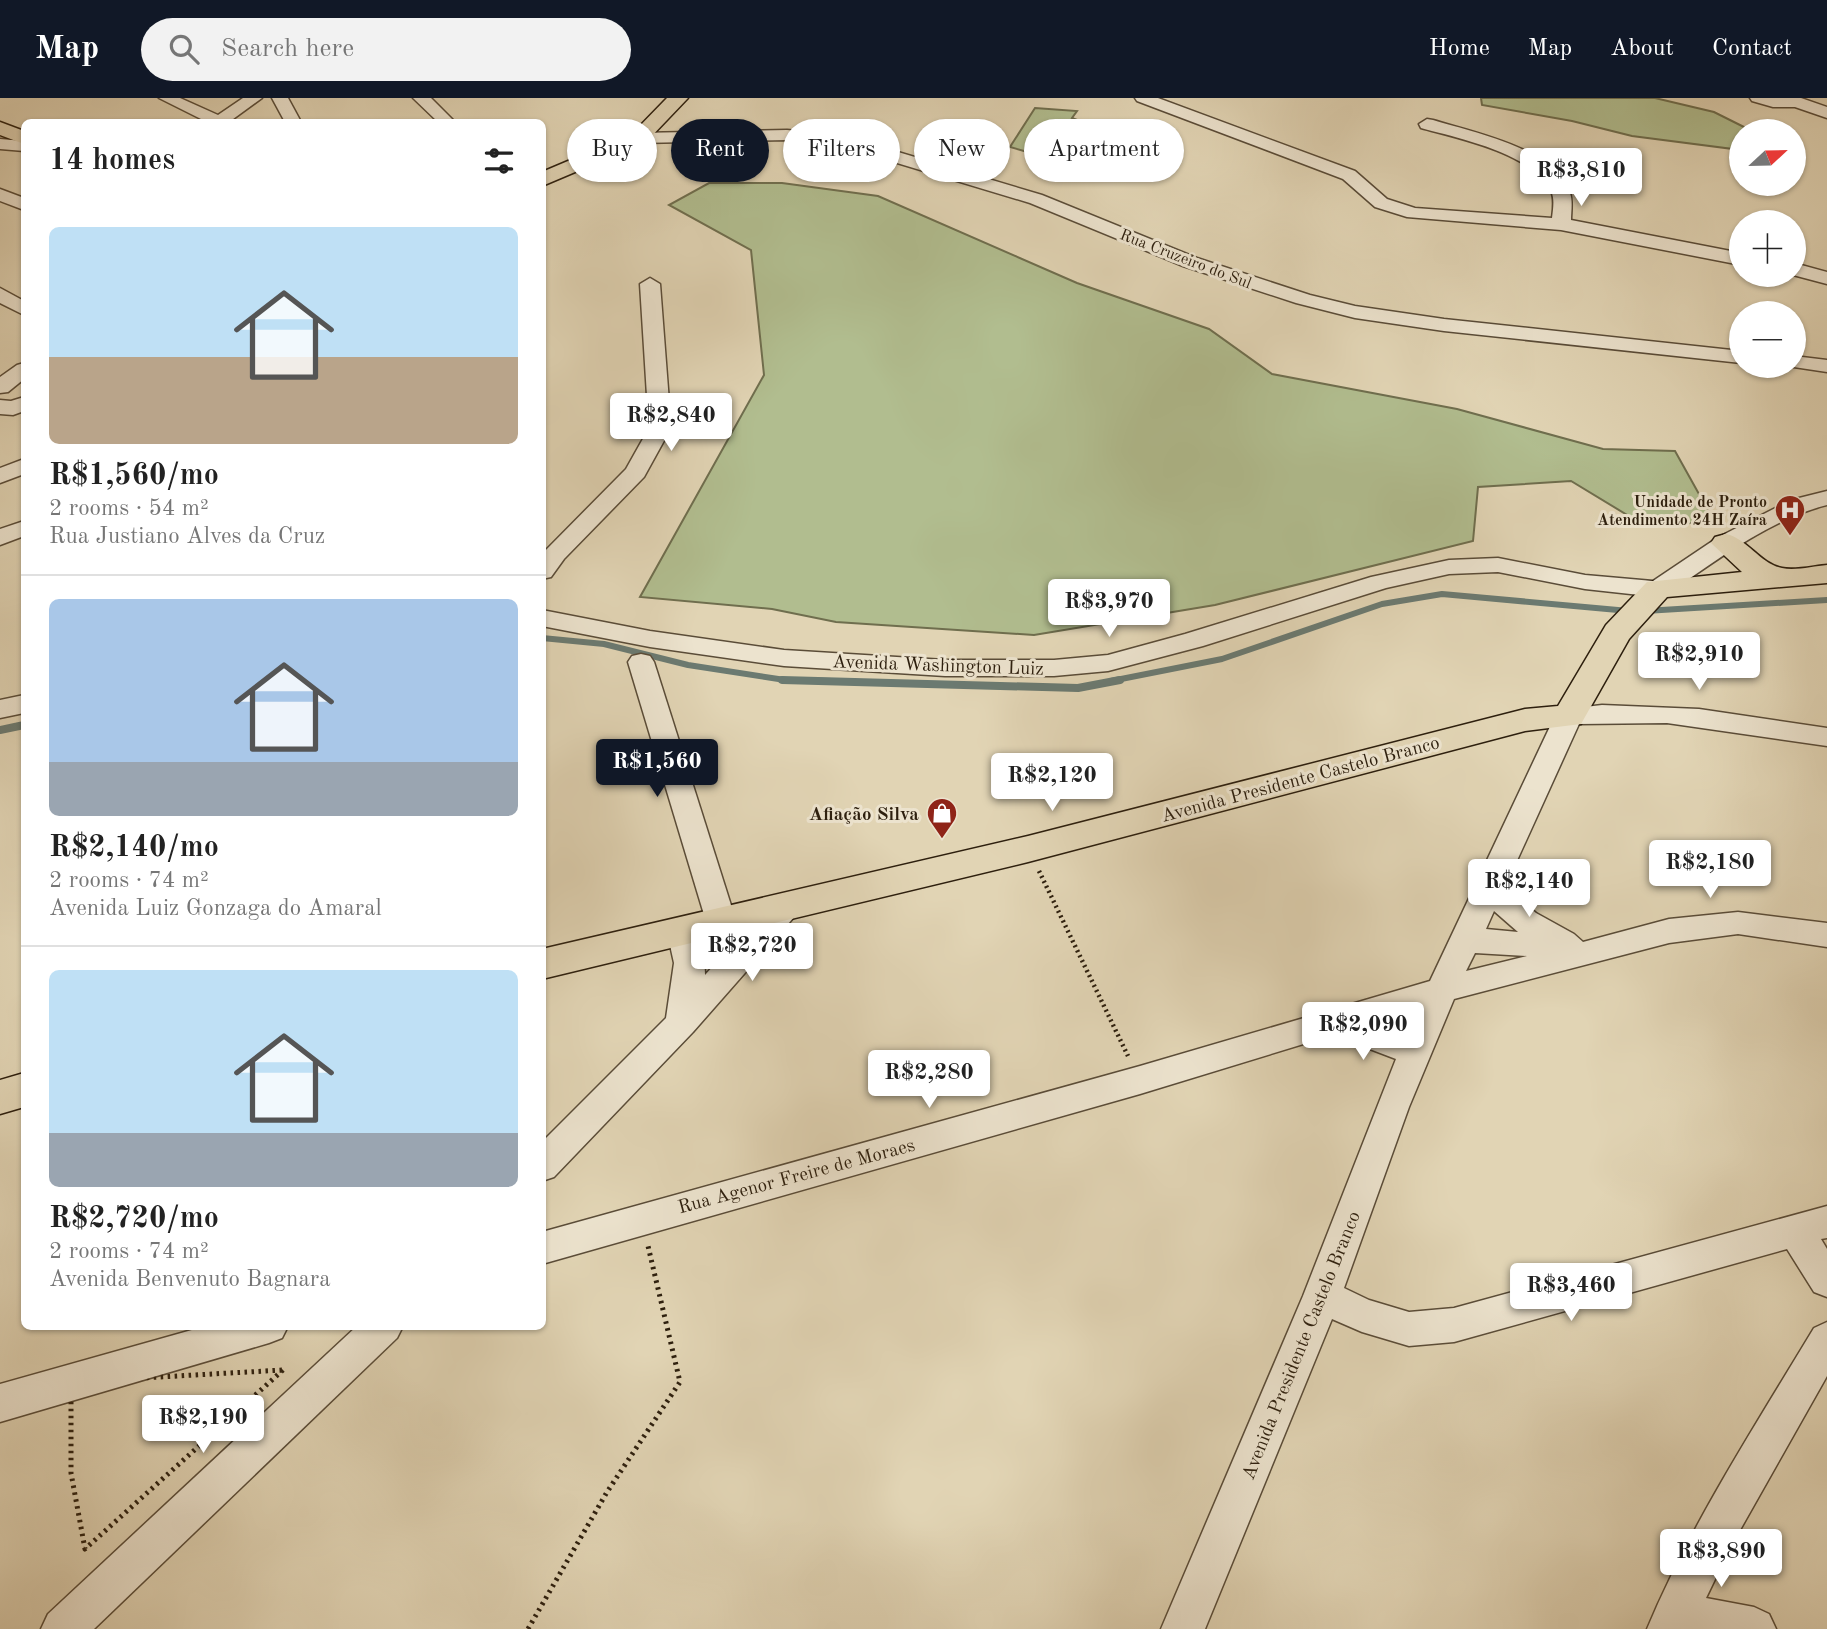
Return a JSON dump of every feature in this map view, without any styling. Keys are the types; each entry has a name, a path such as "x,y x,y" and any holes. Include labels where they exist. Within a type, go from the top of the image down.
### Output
{"main road":[{"path":"657,120 678,98"},
{"path":"546,178 567,169"},
{"path":"1726,543 1751,565 1776,577"},
{"path":"1569,716 1637,608 1776,577 1827,574"},
{"name":"Avenida Presidente Castelo Branco","path":"546,963 1028,849 1504,725 1569,716"},
{"path":"0,1097 21,1091"}],"street":[{"path":"167,98 213,119"},
{"path":"224,119 254,98"},
{"path":"280,98 291,119"},
{"path":"421,98 444,119"},
{"path":"1143,98 1349,175 1381,203 1394,208 1413,212 1561,224 1729,257"},
{"path":"1758,98 1773,102 1797,102 1827,113"},
{"path":"1427,124 1511,151 1537,166 1559,190 1562,200 1561,224"},
{"name":"Rua Cruzeiro do Sul","path":"657,138 788,135 835,139 1036,198 1190,262 1303,299 1355,312 1444,325 1729,355"},
{"path":"0,194 21,204"},
{"path":"1806,272 1827,278"},
{"path":"547,560 636,472 660,428 660,386 650,284"},
{"path":"0,294 21,307"},
{"path":"1806,363 1827,366"},
{"path":"0,387 21,371"},
{"path":"0,407 13,408 21,405"},
{"path":"0,476 21,467"},
{"path":"1637,608 1726,543 1799,505 1827,498"},
{"path":"0,538 21,529"},
{"name":"Avenida Washington Luiz","path":"546,619 650,639 784,658 945,668 1054,668 1108,663 1194,640 1380,582 1449,567 1498,565 1585,582 1637,608"},
{"path":"641,662 720,921"},
{"path":"0,709 21,705"},
{"name":"Avenida Presidente Castelo Branco","path":"1183,1629 1322,1296 1442,990 1569,716 1606,712 1678,713 1827,737"},
{"path":"1489,891 1546,935 1588,950"},
{"path":"546,1162 681,1023 784,908"},
{"name":"Rua Agenor Freire de Moraes","path":"546,1247 1140,1080 1331,1021 1588,950 1669,931 1738,923 1827,935"},
{"path":"677,931 688,944 690,963 681,1023"},
{"path":"1464,942 1498,941 1544,948 1588,950"},
{"path":"1331,1021 1415,1054"},
{"path":"1322,1296 1362,1315 1409,1329 1454,1325 1811,1226 1827,1280"},
{"path":"0,1403 256,1330"},
{"path":"64,1629 380,1330"},
{"path":"1754,1629 1672,1621 1716,1531 1827,1340"}],"path":[{"path":"1028,849 1140,1080"},
{"path":"528,1629 607,1492 680,1382 641,1218"},
{"path":"283,1370 85,1549 71,1473 71,1382 283,1370"}],"green space":[{"path":"1481,98 1655,98 1714,112 1729,120 1729,148 1632,136 1572,121 1482,105"},
{"path":"1035,108 1077,111 1072,118 1075,119 1028,119"},
{"path":"1024,125 1024,151 1010,147"},
{"path":"709,183 782,183 878,196 1077,283 1209,329 1272,374 1457,409 1603,449 1675,451 1714,521 1647,527 1571,481 1478,487 1473,541 1215,605 1034,635 836,622 772,609 640,597 764,375 751,250 669,205"}],"waterway":[{"path":"1111,681 1222,659 1382,604 1442,594 1629,611"},
{"path":"1645,611 1827,600"},
{"path":"546,638 604,644 688,665 785,680 832,681"},
{"path":"782,680 1078,688 1120,680"},
{"path":"0,730 21,726"}],"place":[{"name":"Unidade de Pronto Atendimento 24H Zaíra","path":"1790,537"},
{"name":"Afiação Silva","path":"942,840"}]}
